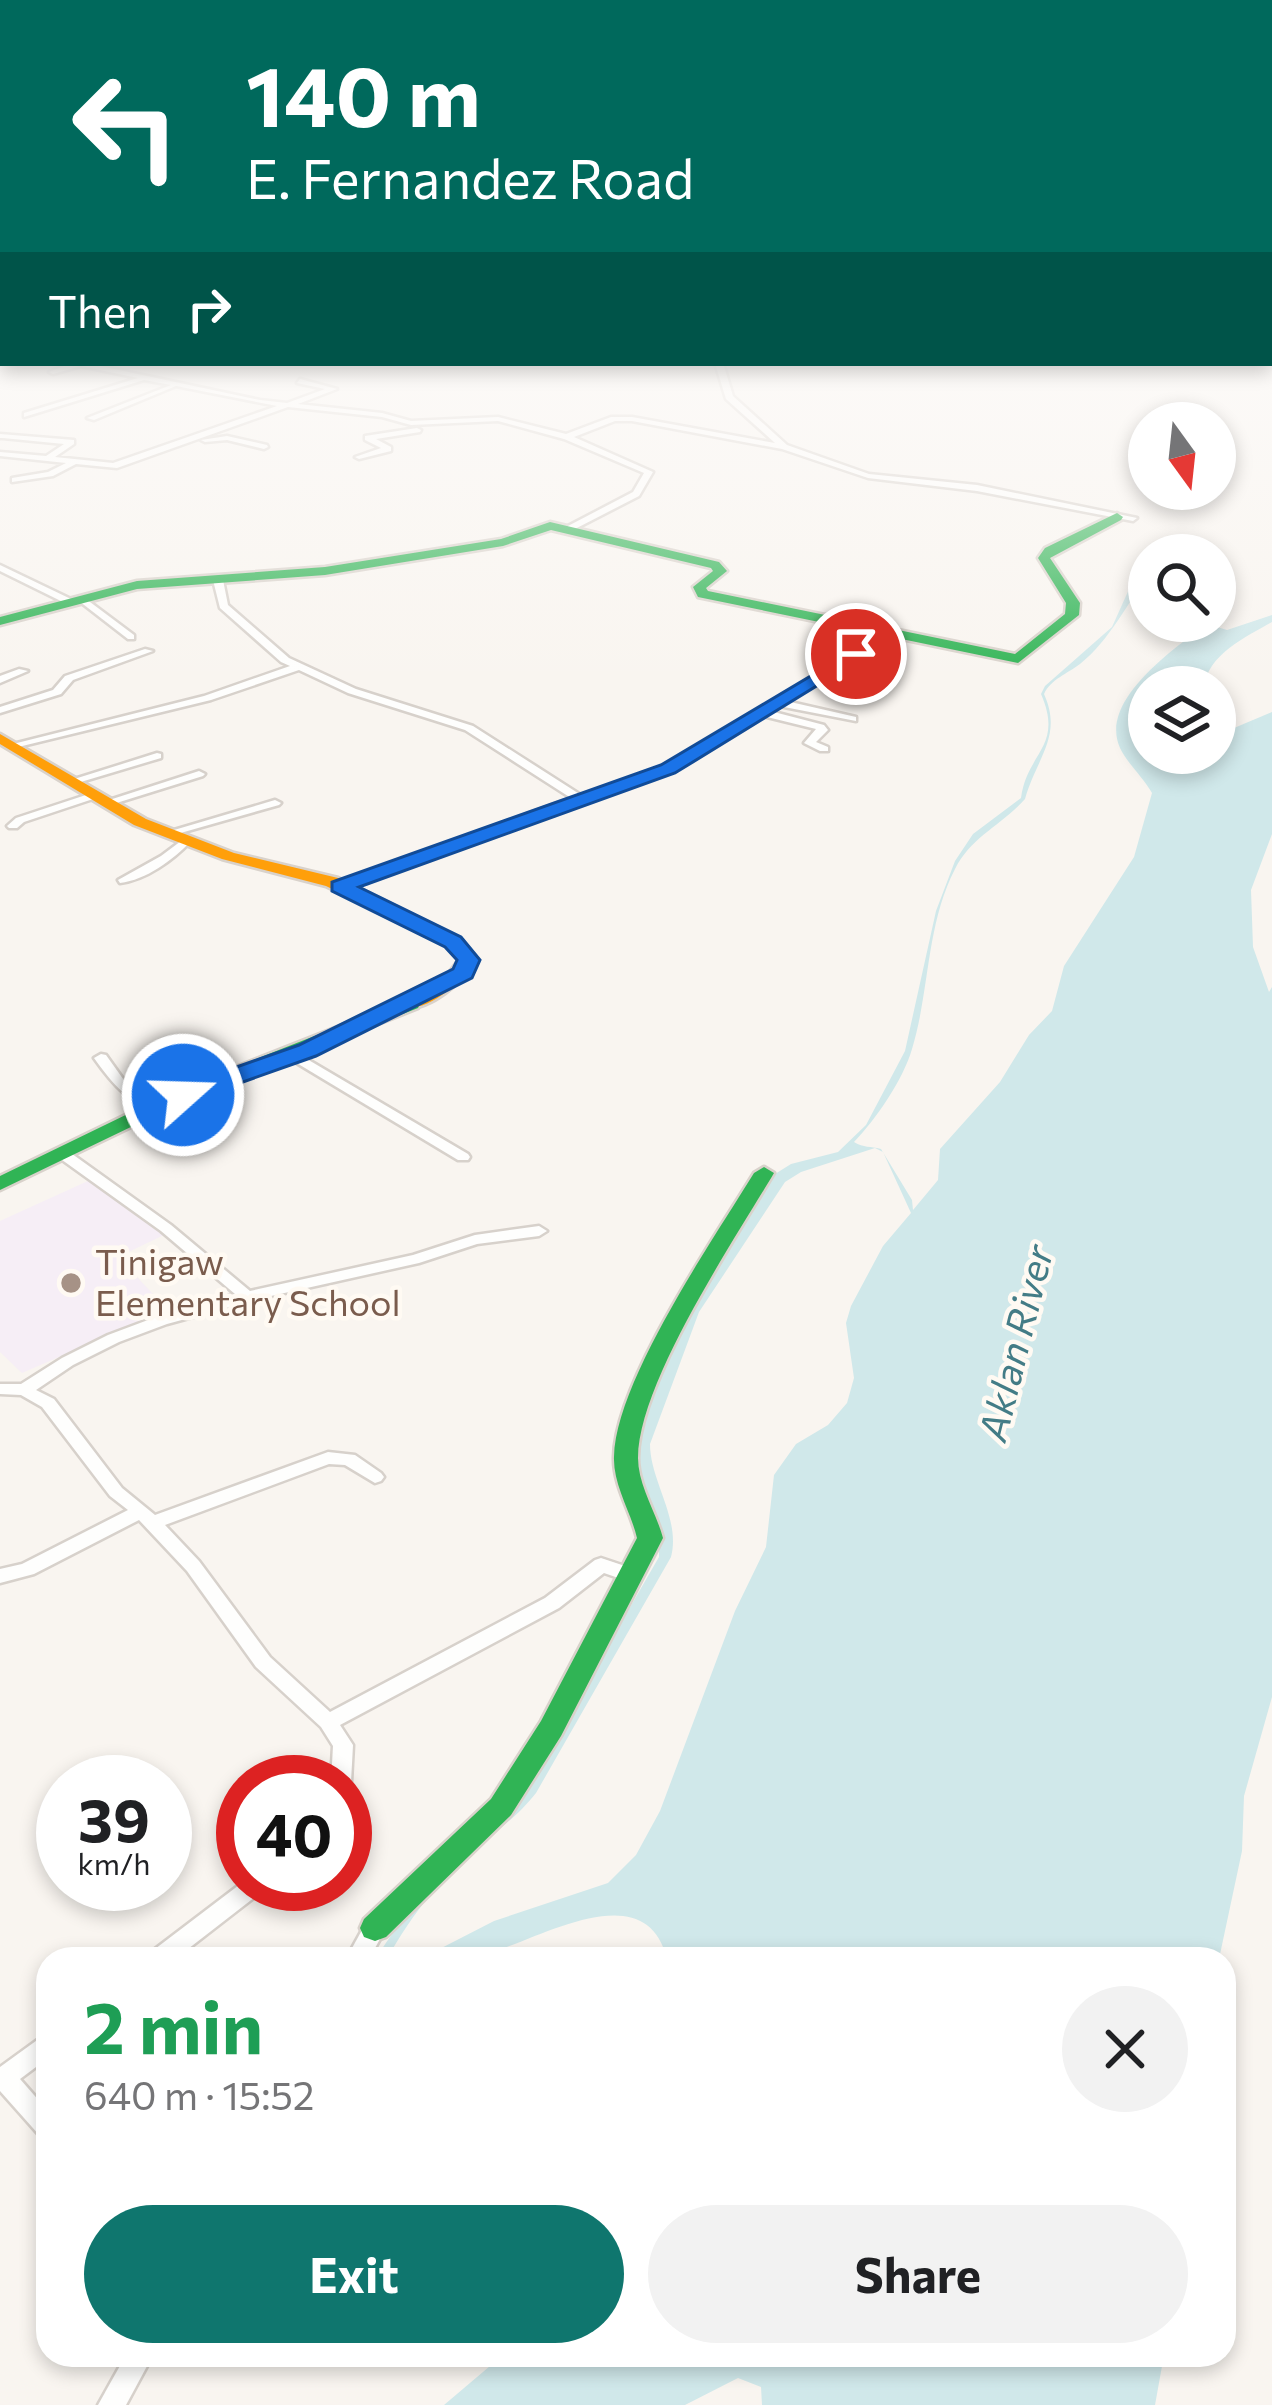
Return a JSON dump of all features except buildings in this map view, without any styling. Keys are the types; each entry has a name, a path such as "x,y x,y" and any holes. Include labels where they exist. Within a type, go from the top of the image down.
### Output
{"street":[{"path":"41,458 124,464 138,458"},
{"path":"571,528 636,494 636,486 649,472 617,458"},
{"path":"817,458 868,476 977,488 1125,518"},
{"path":"15,479 50,474 75,462"},
{"path":"0,621 137,584 218,580 503,542 539,527 571,528 715,565 722,571 698,587 703,594 1018,659 1072,615 1072,603 1044,558 1048,551 1125,518"},
{"path":"0,568 76,601 131,638"},
{"path":"218,580 223,606 298,667 352,691 470,728 580,799"},
{"path":"340,886 668,769 887,634"},
{"path":"0,710 57,692 69,677 148,651"},
{"path":"5,740 207,698 298,667"},
{"path":"0,680 23,671"},
{"path":"779,703 852,719"},
{"path":"765,713 820,727 823,730 809,743 824,749"},
{"path":"0,1184 212,1082 295,1056 451,982 464,973 469,960 453,942 340,886 178,837 99,800 5,740"},
{"path":"74,782 157,756"},
{"path":"14,826 199,774"},
{"path":"124,880 165,860 178,837 274,802"},
{"path":"295,1056 463,1157"},
{"path":"101,1058 121,1085 159,1106"},
{"path":"63,1154 166,1228 247,1296"},
{"path":"364,1947 375,1928 501,1807 551,1728 631,1575 650,1538 625,1454 637,1414 674,1328 764,1173"},
{"path":"24,1390 58,1365 135,1329 247,1296 411,1261 467,1242 538,1231"},
{"path":"0,1389 24,1390 48,1403 116,1492 193,1566 263,1662 328,1722 343,1745 342,1755"},
{"path":"0,1576 27,1569 146,1517 328,1458 350,1460 375,1477"},
{"path":"328,1722 552,1604 601,1565 631,1575"},
{"path":"175,1947 221,1911"},
{"path":"36,2053 2,2078 36,2115"},
{"path":"112,2405 133,2367"}],"shaded area":[{"name":"Tinigaw Elementary School","path":"90,1180 164,1235 118,1257 168,1310 22,1373 0,1352 0,1221"}],"water":[{"path":"1128,591 1128,605 1100,644 1044,694 1051,722 1050,735 1025,799 970,848 955,869 933,935 908,1061 888,1098 854,1142 881,1149 883,1152 875,1148 801,1172 785,1182 699,1312 650,1444 672,1529 671,1557 536,1793 445,1878 394,1947 383,1947 426,1884 511,1813 659,1557 659,1530 633,1459 635,1433 688,1312 767,1179 791,1164 838,1152 866,1125 905,1051 936,911 955,861 973,834 1021,798 1046,738 1047,712 1041,694 1045,686 1112,627"},
{"path":"1272,615 1272,622 1240,640 1213,665 1155,666 1183,642 1236,642 1236,627"},
{"path":"1128,697 1128,761 1116,727"},
{"name":"Aklan River","path":"1272,712 1272,834 1251,890 1253,947 1269,992 1272,987 1272,1697 1244,1796 1242,1851 1222,1947 661,1947 654,1932 634,1918 608,1916 579,1921 507,1947 443,1947 494,1921 608,1883 636,1855 660,1811 735,1611 766,1547 774,1475 796,1444 828,1425 847,1403 854,1378 846,1323 883,1246 911,1213 884,1153 912,1200 913,1210 938,1180 940,1149 1000,1082 1029,1035 1052,1011 1064,966 1134,857 1152,793 1138,774 1236,774 1236,727"},
{"path":"489,2367 1162,2367 1155,2405 762,2405 761,2387 738,2378 685,2405 444,2405"}],"traffic: fast":[{"path":"0,621 137,585 325,571 503,542 550,526 715,565 721,571 699,587 703,594 1018,659 1072,615 1073,603 1044,558 1049,551 1117,517"},
{"path":"0,1184 182,1095 411,1004"},
{"path":"375,1928 501,1807 551,1728 650,1538 627,1467 630,1429 681,1314 764,1173"}],"traffic: slow":[{"path":"0,738 140,822 228,856 332,882 453,942 469,960 454,978 411,1004"}],"place":[{"name":"Tinigaw Elementary School","path":"71,1283"}],"route":[{"path":"183,1095 308,1051 464,973 469,960 453,942 340,886 668,769 856,654"}]}
